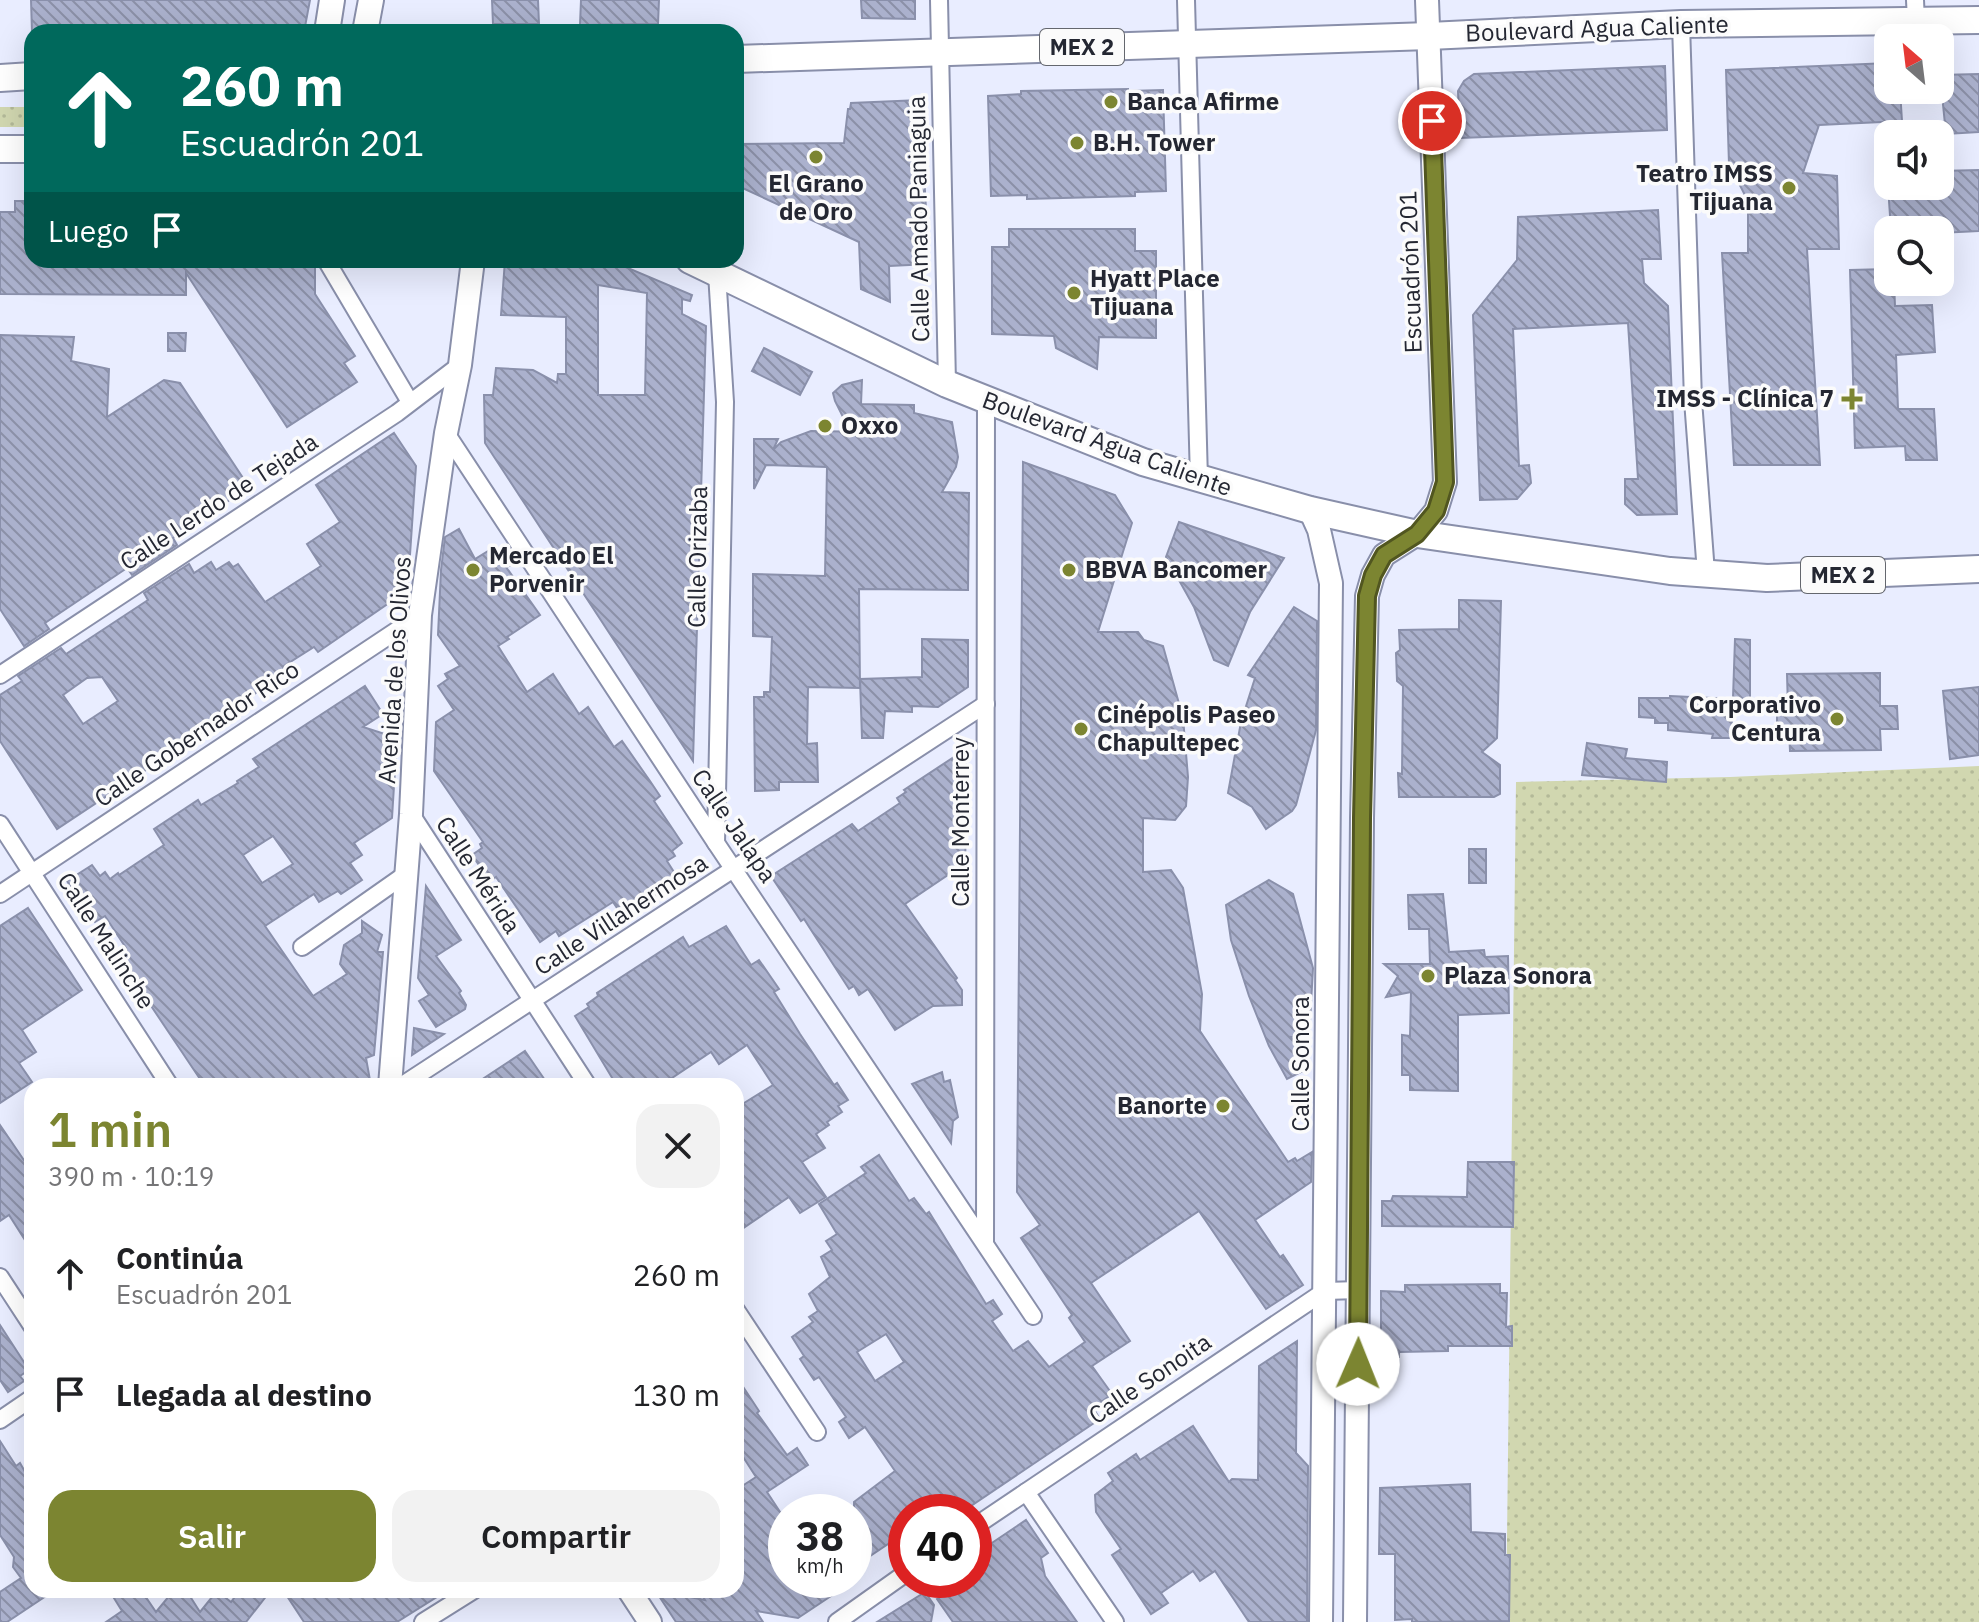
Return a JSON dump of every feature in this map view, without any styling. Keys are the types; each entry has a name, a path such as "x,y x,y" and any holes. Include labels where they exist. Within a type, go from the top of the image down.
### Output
{"main road":[{"path":"328,24 332,0"},
{"path":"366,24 371,0"},
{"name":"Boulevard Agua Caliente","path":"744,59 1429,36 1916,11 1979,20"},
{"path":"0,78 24,76"},
{"path":"0,149 24,149"},
{"name":"Boulevard Agua Caliente","path":"707,268 986,401 1143,462 1310,510 1417,534 1706,573 1767,578 1979,569"}],"street":[{"name":"Calle Amado Paniaguia","path":"939,0 947,384"},
{"path":"1186,0 1199,480"},
{"name":"Escuadrón 201","path":"1417,534 1436,511 1445,482 1427,0"},
{"path":"1681,24 1693,400 1706,573"},
{"path":"331,268 410,402"},
{"name":"Avenida de los Olivos","path":"391,1078 411,814 420,615 446,433 460,365 472,268"},
{"name":"Calle Orizaba","path":"716,843 725,402 717,273"},
{"name":"Calle Lerdo de Tejada","path":"0,675 410,402 460,365"},
{"name":"Calle Monterrey","path":"985,1244 986,401"},
{"name":"Calle Jalapa","path":"446,433 1033,1316"},
{"name":"Calle Sonora","path":"1310,510 1323,543 1331,583 1321,1622"},
{"path":"1355,1622 1362,818 1367,596 1373,575 1384,555 1417,534"},
{"name":"Calle Gobernador Rico","path":"0,894 420,615"},
{"name":"Calle Villahermosa","path":"413,1078 986,704"},
{"name":"Calle Mérida","path":"411,814 583,1078"},
{"name":"Calle Malinche","path":"0,824 165,1078"},
{"path":"302,947 406,874"},
{"path":"0,1277 24,1314"},
{"path":"1325,1291 1359,1290"},
{"name":"Calle Sonoita","path":"992,1515 1325,1291"},
{"path":"744,1322 817,1432"},
{"path":"0,1420 24,1404"},
{"path":"1026,1492 1115,1622"},
{"path":"837,1622 888,1586"},
{"path":"423,1622 461,1598"},
{"path":"634,1598 650,1622"}],"green space":[{"path":"0,107 24,107 24,127 0,127"},
{"path":"1979,766 1979,1622 1506,1622 1516,782"}],"building":[{"path":"31,0 310,0 306,24 32,24"},
{"path":"492,0 538,0 539,24 493,24"},
{"path":"581,0 659,0 658,24 580,24"},
{"path":"861,0 915,0 915,19 862,18"},
{"path":"1874,64 1874,104 1901,104 1902,120 1819,125 1803,173 1837,176 1839,249 1807,249 1820,465 1734,465 1722,253 1748,253 1748,201 1729,164 1726,70"},
{"path":"1665,66 1667,130 1460,138 1458,91 1464,81 1474,74"},
{"path":"1979,74 1979,132 1954,134 1954,120 1945,120 1943,104 1954,104 1954,75"},
{"name":"B.H. Tower","path":"1163,90 1166,191 1135,192 1135,196 1027,199 1027,195 991,196 988,96 1021,94 1021,91"},
{"path":"920,100 929,264 889,266 890,302 861,289 859,242 744,189 744,144 844,143 851,103"},
{"path":"1979,170 1979,231 1954,232 1954,216 1890,216 1889,200 1954,200 1954,171"},
{"path":"15,201 24,201 24,268 315,268 315,294 355,356 344,363 357,382 287,427 186,273 186,295 0,294 0,212 15,212"},
{"path":"1658,210 1661,259 1642,259 1644,283 1668,306 1677,514 1637,515 1625,504 1625,479 1638,479 1628,323 1513,329 1519,466 1529,465 1531,483 1517,499 1480,500 1473,315 1517,260 1518,217"},
{"name":"Hyatt Place Tijuana","path":"1009,229 1135,229 1135,251 1156,251 1156,338 1099,337 1097,369 1056,348 1054,336 992,334 992,247 1009,247"},
{"path":"504,268 628,268 692,295 690,301 682,299 682,314 706,326 693,761 485,443 484,395 493,395 496,368 533,370 557,383 558,374 566,374 566,317 501,315","holes":["598,285 647,293 645,395 598,395"]},
{"path":"1874,269 1874,296 1895,296 1895,306 1932,305 1935,352 1896,355 1898,409 1934,409 1937,460 1906,460 1905,446 1855,448 1850,270"},
{"path":"168,333 186,333 185,351 168,351"},
{"path":"0,335 74,337 71,361 109,369 107,417 164,380 180,383 249,487 173,538 177,545 132,575 127,568 45,623 49,629 24,646 0,609"},
{"path":"764,348 812,372 800,395 752,371"},
{"path":"862,380 861,404 914,405 914,413 952,422 958,457 942,492 969,493 968,590 859,589 860,688 808,687 807,744 817,743 818,782 779,782 779,790 755,791 754,697 764,697 764,692 770,692 772,637 753,636 753,574 825,576 827,467 766,465 754,489 754,439 778,439 773,450 781,442 811,431 875,432 843,417 833,393 842,385"},
{"path":"394,433 416,466 407,599 395,606 392,601 318,652 314,647 284,666 286,668 255,689 257,692 225,718 155,758 158,762 57,829 0,741 0,695 22,681 18,676 61,648 66,654 148,600 144,593 189,564 194,573 211,562 216,570 229,562 233,567 238,564 265,602 321,566 307,544 340,522 316,485","holes":["102,677 118,701 83,724 63,695 87,678"]},
{"path":"1023,462 1115,495 1132,523 1098,632 1138,632 1144,640 1163,646 1183,718 1188,777 1186,806 1175,820 1143,818 1143,872 1171,870 1183,888 1202,994 1200,1031 1288,1162 1295,1158 1297,1161 1312,1152 1311,1182 1255,1220 1303,1285 1266,1309 1199,1211 1091,1283 1130,1341 1092,1366 1112,1394 1093,1408 1100,1419 989,1494 888,1494 888,1544 872,1555 872,1494 865,1494 895,1471 865,1427 849,1438 839,1422 846,1417 819,1377 814,1380 800,1359 804,1356 792,1337 813,1322 809,1317 818,1311 809,1294 830,1277 821,1257 832,1250 826,1241 837,1234 819,1204 866,1173 861,1167 879,1155 909,1201 914,1198 926,1214 929,1212 986,1304 993,1300 1002,1314 992,1321 1013,1351 1028,1341 1049,1367 1085,1342 1069,1318 1072,1315 1021,1238 1040,1225 1017,1192","holes":["886,1334 904,1362 875,1381 857,1352"]},
{"path":"1179,522 1284,558 1250,612 1228,666 1214,660 1194,607 1166,557"},
{"path":"459,529 475,559 496,546 509,566 506,567 540,615 498,646 527,692 553,674 579,714 588,707 614,747 622,741 650,781 660,796 654,801 682,843 672,851 675,856 667,861 679,880 623,917 613,902 559,936 556,931 540,942 496,877 490,881 472,855 482,848 480,844 483,842 434,771 436,722 454,710 438,686 448,679 445,674 460,666 438,635 445,537"},
{"path":"1459,600 1501,601 1497,738 1482,752 1500,765 1500,794 1494,797 1399,797 1403,686 1397,681 1399,630 1459,629"},
{"path":"1294,607 1317,621 1316,730 1296,805 1266,829 1252,807 1228,793 1241,722 1255,678 1248,675"},
{"path":"922,639 968,640 968,687 938,707 912,706 912,712 885,711 883,738 862,738 860,679 922,677"},
{"path":"1735,639 1750,640 1750,699 1733,698"},
{"name":"Corporativo Centura","path":"1880,673 1880,706 1897,706 1898,729 1880,729 1881,750 1790,751 1789,730 1777,731 1777,709 1788,709 1787,674"},
{"path":"365,686 383,714 363,727 397,738 392,818 354,843 362,855 350,863 362,880 341,894 338,891 319,902 314,894 265,926 313,996 347,974 340,964 344,945 362,933 362,921 382,935 377,952 383,952 374,1055 366,1058 370,1078 199,1078 117,955 126,948 105,916 95,922 67,881 92,865 100,876 105,872 110,879 119,875 164,845 154,829 198,800 201,805 259,767 253,759","holes":["273,836 293,864 262,883 243,855"]},
{"path":"1979,687 1979,755 1950,759 1943,691"},
{"path":"1639,698 1733,699 1731,738 1668,730 1668,723 1655,723 1655,718 1639,717"},
{"path":"1587,743 1627,749 1625,758 1667,762 1666,782 1582,775"},
{"path":"966,749 966,787 954,795 966,818 965,868 950,878 948,875 905,904 957,978 955,980 962,990 962,1005 933,1006 895,1030 868,989 859,995 854,986 849,989 804,919 801,921 771,876 852,824 858,831 900,803 897,798 906,792 904,790"},
{"path":"1469,849 1486,849 1486,883 1469,883"},
{"path":"1269,880 1293,894 1313,968 1309,1039 1291,1037 1309,1068 1287,1079 1269,1046 1249,996 1231,940 1226,905"},
{"path":"426,886 461,940 436,956 461,991 459,993 466,1005 465,1009 436,1027 419,1001 429,995 418,978"},
{"path":"1443,894 1449,952 1484,950 1485,957 1508,956 1509,1013 1458,1015 1458,1091 1410,1090 1410,1075 1402,1075 1402,1035 1410,1036 1411,992 1386,997 1398,976 1384,964 1430,964 1429,929 1409,929 1408,895"},
{"path":"28,908 82,990 22,1030 36,1052 19,1063 29,1078 24,1078 24,1087 0,1103 0,926"},
{"path":"726,926 751,965 759,960 779,989 774,992 800,1034 834,1085 837,1083 848,1100 838,1106 842,1112 816,1134 825,1148 802,1162 826,1197 800,1213 789,1197 744,1228 744,1103 773,1085 747,1045 719,1064 711,1052 672,1078 612,1078 575,1016 589,1007 587,1004 598,996 597,993 683,937 689,947"},
{"path":"414,1028 444,1034 412,1055"},
{"path":"525,1051 544,1078 484,1078"},
{"path":"942,1072 944,1082 950,1080 958,1117 953,1121 951,1143 912,1084"},
{"path":"0,1125 24,1160 24,1238 9,1215 0,1221"},
{"path":"1468,1162 1514,1162 1513,1227 1382,1226 1382,1201 1391,1201 1393,1196 1467,1197"},
{"path":"1500,1284 1500,1293 1507,1293 1506,1327 1512,1326 1512,1346 1448,1346 1448,1351 1399,1352 1399,1357 1381,1357 1381,1291 1405,1292 1405,1285"},
{"path":"0,1325 24,1362 24,1373 20,1376 24,1381 8,1392 0,1380"},
{"path":"1297,1341 1296,1453 1308,1466 1307,1622 1249,1622 1215,1571 1200,1581 1193,1571 1161,1593 1168,1603 1151,1614 1112,1555 1121,1549 1096,1512 1095,1495 1113,1481 1108,1473 1136,1454 1140,1460 1193,1426 1229,1482 1232,1479 1258,1480 1259,1366"},
{"path":"744,1388 759,1411 757,1413 787,1455 797,1448 808,1465 767,1492 768,1598 828,1598 798,1618 756,1611 763,1622 676,1622 660,1598 744,1598 744,1485 756,1477 744,1458"},
{"path":"0,1441 16,1466 20,1463 24,1470 24,1598 43,1598 7,1622 0,1622 0,1592 21,1578 13,1567 14,1557 0,1535"},
{"path":"1470,1484 1471,1532 1505,1534 1505,1555 1510,1555 1509,1621 1395,1620 1395,1554 1379,1554 1380,1488"},
{"path":"1026,1520 1048,1553 1041,1558 1045,1576 1077,1622 953,1622 937,1599 992,1598 992,1543"},
{"path":"114,1598 146,1598 156,1612 167,1598 191,1598 200,1612 211,1598 226,1598 231,1602 234,1598 265,1598 246,1622 106,1622 122,1611"},
{"path":"288,1598 435,1598 397,1622 304,1622"},
{"path":"915,1598 929,1598 934,1605 931,1622 877,1622"}],"place":[{"name":"Banca Afirme","path":"1111,102"},
{"name":"B.H. Tower","path":"1077,143"},
{"name":"El Grano de Oro","path":"816,157"},
{"name":"Teatro IMSS Tijuana","path":"1789,188"},
{"name":"Hyatt Place Tijuana","path":"1074,293"},
{"name":"IMSS - Clínica 7","path":"1852,399"},
{"name":"Oxxo","path":"825,426"},
{"name":"Mercado El Porvenir","path":"473,570"},
{"name":"BBVA Bancomer","path":"1069,570"},
{"name":"Corporativo Centura","path":"1837,719"},
{"name":"Cinépolis Paseo Chapultepec","path":"1081,729"},
{"name":"Plaza Sonora","path":"1428,976"},
{"name":"Banorte","path":"1223,1106"}],"route":[{"path":"1358,1364 1367,596 1373,575 1384,555 1417,534 1436,511 1445,482 1432,121"}]}
